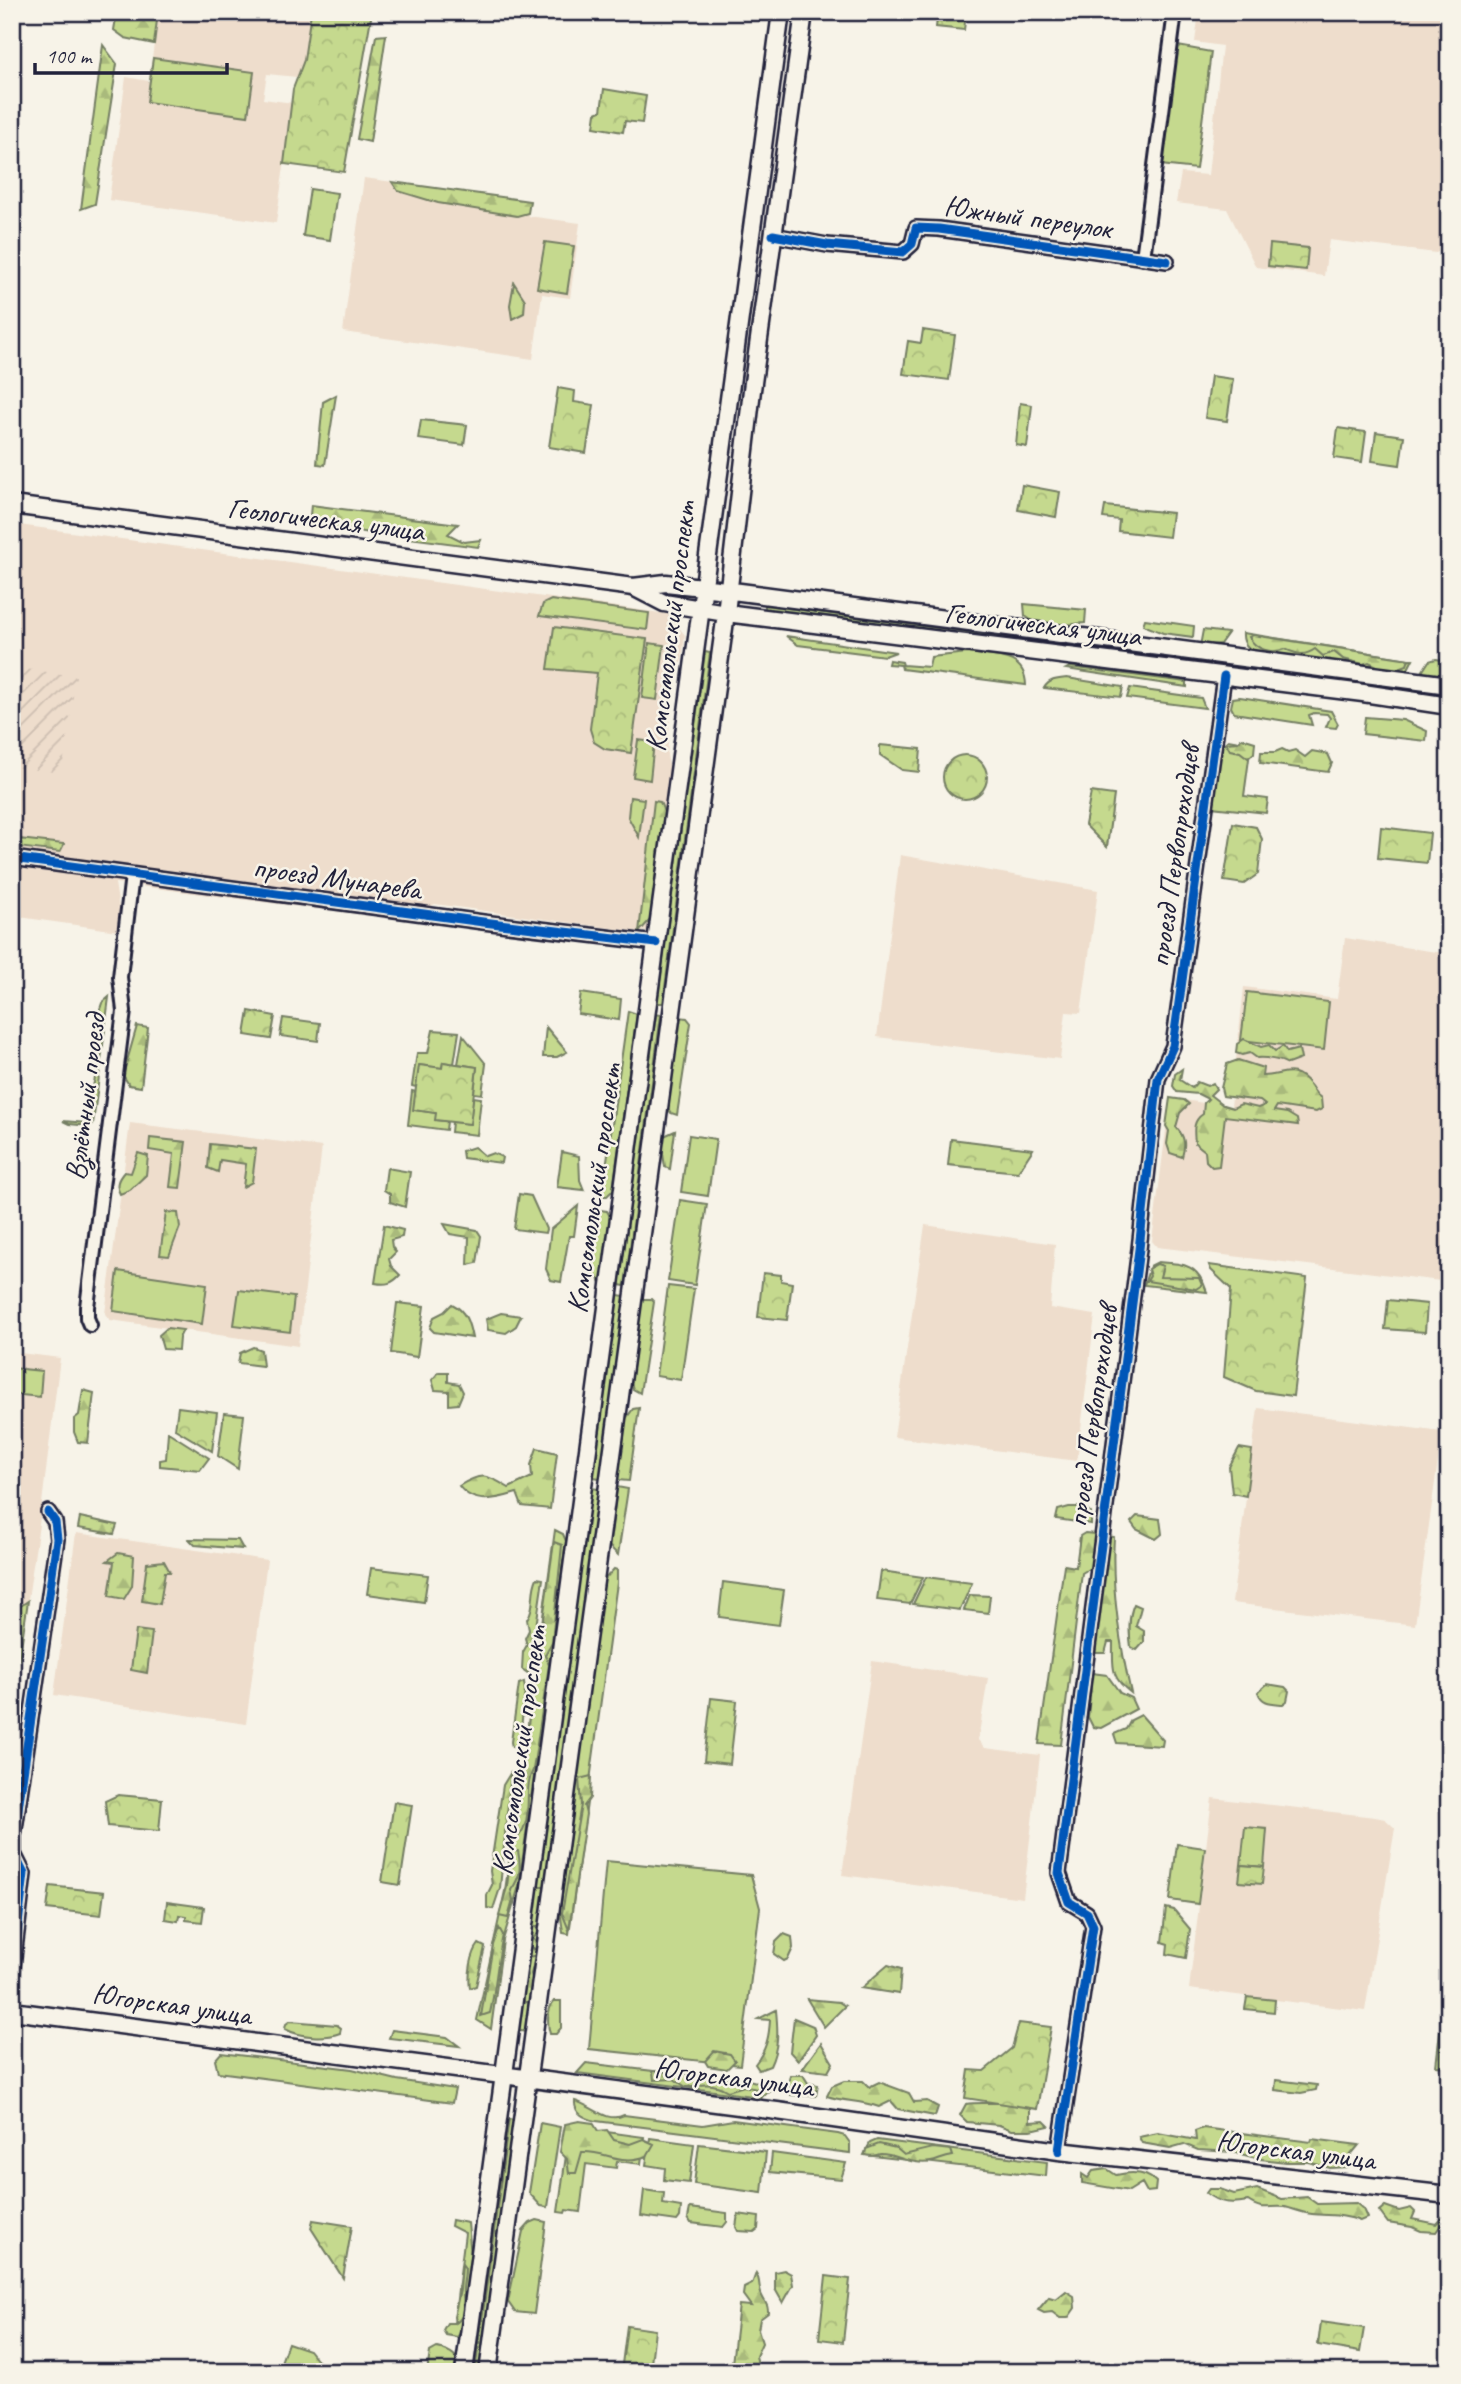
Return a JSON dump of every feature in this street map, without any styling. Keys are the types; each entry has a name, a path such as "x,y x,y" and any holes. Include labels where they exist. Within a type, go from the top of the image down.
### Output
{"main road":[{"name":"Комсомольский проспект","path":"464,2372 781,12"},
{"name":"Комсомольский проспект","path":"488,2372 729,591 752,390 804,12"},
{"path":"763,138 786,142"},
{"name":"Геологическая улица","path":"12,505 633,587 666,583 702,587 1449,685"},
{"name":"Геологическая улица","path":"633,587 658,601 726,613 1449,706"},
{"name":"Югорская улица","path":"12,2011 1059,2151 1449,2195"}],"street":[{"path":"1143,258 1175,12"},
{"name":"Южный переулок","path":"773,235 827,245 903,252 912,244 916,228 1167,261"},
{"name":"проезд Первопроходцев","path":"1059,2151 1093,1926 1087,1913 1069,1902 1059,1873 1139,1249 1158,1079 1173,1046 1224,676"},
{"name":"проезд Мунарева","path":"12,858 656,943"},
{"name":"Взлётный проезд","path":"90,1325 87,1307 124,1011 120,977 132,875"},
{"path":"12,1974 24,1874 14,1854 14,1836 57,1539 55,1522 48,1512"}],"shaded area":[{"path":"117,12 311,12 304,60 297,77 267,74 263,99 293,103 276,223 109,200 126,77 149,81 154,44 125,38 114,30"},
{"path":"1199,12 1449,12 1449,245 1436,253 1329,240 1324,276 1256,267 1227,209 1176,203 1181,173 1208,175 1222,46 1195,42"},
{"path":"364,178 530,201 528,216 580,223 570,298 542,294 533,359 343,332"},
{"path":"12,524 668,614 685,635 682,660 673,682 667,755 671,777 651,925 647,931 639,932 435,904 404,920 115,883 120,915 118,931 12,916"},
{"path":"12,667 76,676 62,773 12,767"},
{"path":"900,855 1098,890 1081,1013 1066,1012 1060,1059 877,1037"},
{"path":"1345,938 1449,954 1449,1282 1157,1247 1152,1241 1170,1098 1231,1107 1244,987 1337,999"},
{"path":"130,1123 322,1147 298,1346 110,1320 105,1314"},
{"path":"925,1225 1055,1244 1050,1308 1095,1315 1077,1461 894,1437"},
{"path":"12,1352 60,1358 19,1660 12,1659"},
{"path":"1258,1408 1442,1432 1415,1625 1232,1603"},
{"path":"76,1533 267,1560 246,1724 54,1695"},
{"path":"872,1661 988,1678 978,1740 985,1748 1040,1755 1023,1898 842,1875"},
{"path":"1212,1798 1375,1817 1385,1819 1395,1828 1365,2011 1189,1989"}],"green space":[{"path":"117,12 158,12 154,44 125,38 114,30"},
{"path":"311,12 372,12 344,172 284,164 293,89 304,60"},
{"path":"938,12 966,14 964,30 936,27"},
{"path":"386,35 370,142 357,139 376,36"},
{"path":"103,45 117,64 95,204 81,209"},
{"path":"1178,46 1211,52 1196,169 1161,165"},
{"path":"153,58 254,72 248,116 147,102"},
{"path":"604,89 646,96 642,123 625,121 623,132 594,127 596,113 601,111"},
{"path":"392,182 530,201 528,213 517,216 438,203 398,191"},
{"path":"310,189 337,193 330,240 303,236"},
{"path":"545,242 574,246 567,293 537,288"},
{"path":"1270,244 1308,248 1306,270 1268,266"},
{"path":"514,283 525,300 524,313 512,319 510,305"},
{"path":"923,330 955,335 949,380 903,374 908,341 921,343"},
{"path":"1211,376 1233,379 1227,421 1205,418"},
{"path":"558,388 575,391 574,402 594,405 586,453 549,447"},
{"path":"336,395 325,465 317,464 323,402"},
{"path":"1020,403 1032,405 1027,447 1016,445"},
{"path":"421,420 467,425 464,445 418,439"},
{"path":"1338,428 1366,432 1362,462 1334,458"},
{"path":"1376,432 1404,436 1400,465 1372,461"},
{"path":"1022,485 1060,492 1056,517 1018,510"},
{"path":"311,505 458,524 448,534 464,542 481,540 478,547 309,525"},
{"path":"1105,506 1172,513 1169,537 1118,531 1119,520 1103,518"},
{"path":"551,600 649,613 647,630 539,616 543,604"},
{"path":"1024,604 1086,610 1085,623 1038,623 1025,616"},
{"path":"765,605 1187,661 1186,664 765,610"},
{"path":"1145,619 1194,626 1193,637 1163,633 1143,625"},
{"path":"554,627 647,639 631,753 605,749 594,742 590,729 597,673 548,669"},
{"path":"1203,630 1228,633 1220,644 1200,646"},
{"path":"1243,633 1413,659 1407,671 1401,672 1263,654 1246,645"},
{"path":"1253,635 1409,659 1407,665 1396,669 1343,659 1334,652 1323,656 1315,649 1304,654 1285,649 1269,651 1256,645 1249,637"},
{"path":"786,636 896,652 885,656 798,645"},
{"path":"649,643 664,645 657,700 642,698"},
{"path":"705,652 710,653 663,1003 657,1003"},
{"path":"967,653 1013,661 1024,674 1026,685 902,669 901,665 888,664 889,660 902,662 903,665 929,667 931,657"},
{"path":"1429,661 1449,661 1449,679 1425,675 1422,672"},
{"path":"1070,667 1187,682 1187,687 1066,669"},
{"path":"1067,678 1123,687 1121,697 1044,688 1051,681"},
{"path":"1130,688 1201,698 1205,708 1127,698"},
{"path":"1233,698 1331,711 1338,724 1336,728 1326,727 1330,718 1327,714 1309,715 1312,725 1234,713 1231,707"},
{"path":"1365,717 1403,720 1427,731 1426,741 1363,734"},
{"path":"1242,738 1255,742 1254,753 1248,758 1240,752 1230,750 1226,743 1238,742"},
{"path":"638,740 654,742 650,780 633,777"},
{"path":"1228,740 1251,744 1244,796 1268,799 1266,813 1212,807 1221,746"},
{"path":"880,745 921,749 919,772 902,770 880,755"},
{"path":"1282,749 1288,752 1295,750 1305,757 1312,751 1328,754 1332,763 1328,772 1260,763 1261,752"},
{"path":"965,755 980,762 987,777 980,792 965,799 950,792 943,777 950,762"},
{"path":"1091,792 1114,795 1107,847 1085,825"},
{"path":"630,797 644,799 639,837 628,817"},
{"path":"654,801 660,802 664,812 650,920 639,932"},
{"path":"1233,823 1256,827 1262,839 1258,874 1244,884 1224,881"},
{"path":"1381,827 1430,833 1427,863 1378,858"},
{"path":"19,839 64,844 60,852 17,847"},
{"path":"1247,992 1329,1002 1324,1050 1241,1040"},
{"path":"581,993 621,999 619,1020 578,1014"},
{"path":"109,997 93,1124 69,1124 63,1121 87,1123 87,1110 95,1078 99,1012 102,1003"},
{"path":"249,1011 275,1016 271,1039 245,1035"},
{"path":"628,1011 637,1014 613,1190 607,1196 602,1196"},
{"path":"656,1014 661,1015 625,1286 619,1285"},
{"path":"679,1017 687,1018 691,1023 677,1115 671,1113 667,1107"},
{"path":"283,1018 320,1023 318,1041 280,1036"},
{"path":"137,1026 148,1028 141,1087 129,1085 123,1075"},
{"path":"546,1027 567,1052 557,1057 543,1057"},
{"path":"433,1030 459,1032 454,1064 443,1062 442,1068 420,1065 416,1087 412,1086 417,1053 428,1053"},
{"path":"463,1035 486,1064 482,1094 474,1093 477,1067 458,1064"},
{"path":"1244,1039 1261,1047 1269,1045 1275,1051 1283,1046 1287,1052 1299,1049 1301,1059 1288,1064 1257,1058 1250,1053 1236,1053 1237,1044"},
{"path":"1238,1060 1263,1068 1262,1076 1288,1072 1298,1074 1321,1098 1322,1109 1316,1112 1277,1106 1274,1111 1287,1113 1297,1119 1298,1125 1225,1116 1219,1166 1212,1167 1206,1161 1205,1151 1195,1143 1194,1134 1195,1123 1203,1114 1204,1103 1208,1099 1198,1094 1177,1092 1173,1086 1175,1074 1182,1069 1180,1080 1192,1088 1197,1082 1207,1086 1213,1083 1216,1089 1210,1095 1223,1105 1233,1108 1241,1104 1258,1108 1265,1105 1260,1101 1223,1096 1221,1088 1227,1064"},
{"path":"443,1062 477,1067 470,1124 435,1120 436,1113 413,1110 419,1065 442,1068"},
{"path":"412,1091 416,1092 414,1110 436,1113 436,1120 447,1121 446,1130 408,1125"},
{"path":"473,1097 481,1098 477,1135 451,1132 452,1122 470,1124"},
{"path":"1170,1098 1184,1100 1189,1104 1180,1113 1176,1127 1184,1141 1182,1157 1170,1153 1167,1144 1169,1131 1166,1126"},
{"path":"675,1131 670,1169 665,1167 662,1147 664,1136"},
{"path":"689,1135 716,1139 708,1196 681,1192"},
{"path":"150,1138 186,1142 180,1188 170,1187 174,1154 149,1150"},
{"path":"951,1139 1033,1149 1018,1172 948,1165"},
{"path":"210,1144 256,1149 252,1182 243,1187 246,1164 220,1160 218,1172 208,1168"},
{"path":"474,1147 485,1156 493,1153 502,1157 501,1163 463,1158 462,1151"},
{"path":"562,1152 579,1156 580,1180 584,1190 557,1187"},
{"path":"138,1153 148,1156 146,1175 130,1190 120,1194 117,1185 119,1180 124,1172 131,1173"},
{"path":"387,1168 410,1172 405,1207 390,1202 390,1194 384,1190"},
{"path":"519,1194 531,1196 546,1229 545,1233 514,1229"},
{"path":"680,1200 707,1204 695,1285 668,1281"},
{"path":"578,1206 574,1236 569,1236 561,1282 551,1280 546,1269 551,1229"},
{"path":"600,1210 607,1211 611,1218 601,1283 592,1270"},
{"path":"166,1212 178,1213 180,1227 169,1256 160,1255"},
{"path":"444,1224 477,1230 481,1236 477,1263 468,1265 469,1237 450,1234"},
{"path":"384,1225 403,1230 402,1237 391,1240 396,1252 389,1259 391,1266 400,1275 391,1282 382,1284 375,1283"},
{"path":"1158,1262 1189,1267 1199,1276 1207,1292 1144,1285 1150,1266"},
{"path":"1157,1264 1163,1266 1160,1277 1199,1278 1202,1285 1196,1289 1147,1281 1150,1276 1148,1269"},
{"path":"1209,1265 1307,1278 1293,1396 1256,1391 1224,1377 1231,1289"},
{"path":"118,1271 207,1284 202,1324 113,1311"},
{"path":"763,1273 781,1275 781,1281 792,1283 787,1320 758,1317"},
{"path":"668,1286 694,1289 681,1380 656,1376"},
{"path":"239,1290 294,1297 290,1332 234,1325"},
{"path":"618,1295 625,1296 600,1478 593,1477"},
{"path":"642,1299 651,1299 654,1302 640,1393 633,1389 631,1383"},
{"path":"1388,1300 1427,1304 1425,1332 1385,1329"},
{"path":"397,1303 424,1306 417,1357 391,1353"},
{"path":"452,1304 461,1310 466,1318 472,1338 434,1332 430,1328 434,1317"},
{"path":"501,1313 521,1316 516,1326 506,1333 488,1330 486,1319"},
{"path":"167,1328 183,1330 178,1350 163,1349 159,1335"},
{"path":"253,1347 261,1350 263,1366 238,1363 240,1353"},
{"path":"12,1368 42,1371 40,1397 12,1394"},
{"path":"439,1372 448,1372 448,1382 459,1384 463,1392 458,1404 449,1405 449,1391 435,1390 432,1380"},
{"path":"83,1390 94,1393 88,1443 78,1442 74,1432 74,1419 79,1415"},
{"path":"178,1407 217,1412 212,1451 175,1429"},
{"path":"639,1408 629,1481 617,1480 625,1420 633,1409"},
{"path":"224,1413 244,1415 238,1469 218,1456"},
{"path":"168,1432 209,1458 200,1470 160,1466 160,1460 166,1459"},
{"path":"537,1448 557,1453 550,1509 522,1506 517,1493 494,1499 479,1499 459,1486 473,1478 484,1476 509,1488 532,1477 531,1465"},
{"path":"1239,1448 1252,1450 1246,1496 1232,1493 1229,1467"},
{"path":"617,1487 628,1489 618,1555 609,1546"},
{"path":"591,1488 599,1489 525,2032 517,2030"},
{"path":"1084,1507 1091,1513 1091,1524 1056,1519 1058,1510"},
{"path":"1137,1516 1160,1519 1162,1534 1156,1539 1136,1529 1131,1522"},
{"path":"80,1517 117,1525 114,1534 78,1528"},
{"path":"555,1530 563,1534 566,1541 519,1886 503,1940 491,2029 477,2020 505,1891"},
{"path":"1085,1533 1095,1534 1099,1538 1095,1565 1082,1573 1061,1745 1039,1744 1064,1565 1076,1567 1080,1536"},
{"path":"1108,1536 1114,1537 1117,1616 1131,1693 1119,1682 1114,1671 1113,1642 1108,1642 1105,1653 1095,1653"},
{"path":"189,1539 238,1540 243,1549 195,1545"},
{"path":"554,1542 562,1545 552,1642 545,1655 549,1665 528,1787 526,1821 518,1837 516,1829 525,1746"},
{"path":"118,1553 134,1556 132,1586 124,1599 109,1596 114,1562 107,1561"},
{"path":"164,1561 170,1572 165,1572 160,1604 142,1601 147,1563"},
{"path":"371,1568 428,1575 424,1602 367,1594"},
{"path":"614,1569 617,1570 617,1583 569,1934 563,1933 560,1910 603,1581"},
{"path":"881,1571 923,1577 910,1604 877,1600"},
{"path":"926,1577 972,1583 960,1610 913,1604"},
{"path":"537,1578 543,1579 529,1674 522,1669 523,1652 527,1645 527,1619"},
{"path":"723,1582 784,1590 779,1625 719,1617"},
{"path":"970,1595 990,1596 988,1613 964,1610"},
{"path":"28,1601 19,1660 12,1659 12,1612"},
{"path":"1134,1604 1141,1607 1136,1626 1144,1631 1144,1642 1137,1650 1131,1647 1130,1636 1130,1619"},
{"path":"136,1630 152,1632 147,1673 131,1670"},
{"path":"1092,1673 1107,1675 1120,1693 1131,1698 1136,1709 1101,1728 1093,1727 1088,1717"},
{"path":"524,1682 519,1749 512,1747 511,1742 519,1684"},
{"path":"1267,1684 1285,1687 1289,1691 1287,1701 1283,1704 1262,1699 1258,1692"},
{"path":"711,1698 737,1701 730,1764 704,1761"},
{"path":"1141,1715 1163,1740 1162,1746 1117,1743 1114,1734 1126,1729 1131,1720"},
{"path":"511,1772 500,1888 493,1909 487,1908 487,1895 492,1885 490,1871 503,1785"},
{"path":"591,1776 590,1798 584,1806 586,1814 569,1930 562,1913 581,1805 579,1779"},
{"path":"118,1795 162,1799 159,1831 108,1826 105,1801"},
{"path":"394,1802 412,1805 400,1885 382,1882"},
{"path":"1245,1827 1267,1829 1264,1867 1241,1865"},
{"path":"1177,1844 1205,1848 1198,1904 1170,1900"},
{"path":"518,1851 519,1871 511,1890 513,1900 508,1918 499,1916 507,1887 511,1852"},
{"path":"606,1861 751,1875 760,1908 740,2065 589,2049"},
{"path":"1241,1865 1264,1867 1262,1884 1239,1882"},
{"path":"50,1886 104,1892 101,1915 47,1909"},
{"path":"536,1886 544,1886 544,1906 541,1924 536,1927 539,1933 533,1938 537,1945 534,1951 528,1941 533,1925"},
{"path":"167,1902 204,1907 202,1922 186,1920 186,1916 179,1915 178,1921 165,1919"},
{"path":"1166,1908 1174,1910 1190,1929 1186,1958 1167,1954 1168,1944 1162,1942"},
{"path":"499,1928 503,1935 490,2013 481,2016 493,1945"},
{"path":"784,1934 792,1937 793,1948 788,1959 784,1961 774,1954 776,1942"},
{"path":"479,1944 485,1947 476,1986 470,1988 471,1965"},
{"path":"536,1955 531,1974 534,1985 531,1999 525,2003 521,1995 528,1975 525,1966 529,1957"},
{"path":"888,1965 901,1969 899,1994 861,1988"},
{"path":"1247,1997 1275,2000 1274,2012 1245,2009"},
{"path":"807,1999 839,2002 845,2006 824,2027"},
{"path":"554,2001 561,2001 561,2028 556,2034 550,2034 548,2017"},
{"path":"776,2010 775,2052 770,2066 759,2070 755,2064 766,2044 770,2020 758,2019"},
{"path":"794,2018 813,2026 816,2035 798,2061 790,2052"},
{"path":"290,2021 337,2025 341,2028 340,2033 334,2035 305,2035 285,2029"},
{"path":"1019,2023 1051,2027 1037,2109 965,2098 969,2070 984,2071 1012,2048"},
{"path":"392,2030 447,2037 459,2046 389,2038"},
{"path":"1440,2031 1449,2032 1447,2067 1436,2066"},
{"path":"821,2043 833,2063 828,2072 802,2069"},
{"path":"714,2051 730,2054 735,2061 727,2069 708,2066 705,2061"},
{"path":"221,2053 352,2069 397,2080 455,2089 452,2103 218,2072 215,2060"},
{"path":"586,2063 771,2085 770,2090 760,2097 577,2073"},
{"path":"653,2071 749,2080 767,2085 761,2090 744,2086 728,2091 707,2084 686,2087 674,2079 654,2080"},
{"path":"790,2075 803,2075 808,2083 818,2085 816,2096 791,2095 788,2085"},
{"path":"1276,2080 1317,2085 1316,2090 1301,2093 1275,2090"},
{"path":"844,2081 863,2081 869,2087 879,2082 909,2093 914,2102 927,2101 938,2107 935,2116 898,2109 891,2101 879,2107 827,2096 832,2086"},
{"path":"1016,2100 1030,2107 1030,2122 1044,2121 1049,2126 1012,2130 999,2125 967,2122 960,2115 966,2104"},
{"path":"575,2101 611,2117 624,2115 703,2125 733,2120 838,2134 845,2136 850,2143 850,2153 596,2121 578,2112"},
{"path":"509,2119 514,2120 480,2372 475,2372"},
{"path":"579,2121 593,2123 598,2131 607,2130 614,2140 630,2144 643,2139 654,2144 647,2156 637,2159 582,2152 576,2173 569,2173 567,2159 560,2152 565,2124"},
{"path":"540,2123 560,2127 548,2207 541,2206 529,2193"},
{"path":"570,2127 644,2137 641,2164 617,2161 616,2168 586,2164 580,2212 566,2210 565,2213 558,2212"},
{"path":"1203,2128 1311,2142 1312,2139 1359,2145 1349,2157 1347,2167 1330,2168 1308,2162 1286,2162 1233,2152 1198,2150 1184,2144 1170,2148 1142,2143 1139,2137 1158,2133 1196,2140 1195,2131"},
{"path":"650,2138 694,2144 689,2183 664,2180 665,2168 646,2165"},
{"path":"877,2140 1047,2162 1046,2176 864,2155 870,2143"},
{"path":"699,2144 766,2152 762,2193 694,2184"},
{"path":"879,2144 896,2148 904,2155 933,2148 951,2150 953,2156 924,2163 881,2154 865,2155 866,2149"},
{"path":"772,2153 846,2163 841,2179 770,2172"},
{"path":"1107,2169 1116,2175 1132,2173 1152,2178 1156,2182 1155,2191 1147,2192 1142,2183 1129,2191 1082,2183 1082,2174 1088,2178 1093,2171"},
{"path":"1209,2189 1220,2189 1234,2194 1257,2189 1282,2199 1307,2197 1317,2204 1356,2203 1367,2218 1360,2221 1285,2207 1263,2207 1248,2201 1226,2202 1206,2193"},
{"path":"644,2190 664,2193 663,2204 681,2207 677,2221 641,2216"},
{"path":"1385,2206 1399,2211 1411,2208 1415,2212 1412,2219 1436,2224 1443,2216 1449,2216 1449,2227 1441,2225 1436,2232 1388,2223 1379,2211"},
{"path":"690,2208 727,2213 727,2222 723,2227 691,2223 688,2218"},
{"path":"738,2214 759,2217 758,2229 754,2232 738,2231"},
{"path":"313,2220 352,2226 343,2278 311,2228"},
{"path":"452,2220 468,2223 471,2256 461,2332 457,2337 446,2335 443,2330 447,2323 454,2323 465,2233 451,2226"},
{"path":"537,2220 546,2222 534,2314 515,2312 508,2302 523,2231"},
{"path":"462,2264 465,2268 464,2308 456,2323 454,2317"},
{"path":"784,2270 791,2274 793,2285 783,2303 775,2289 775,2272"},
{"path":"756,2273 768,2310 760,2319 758,2330 762,2343 756,2356 760,2372 731,2372 739,2305 751,2306 743,2295 744,2288 752,2284"},
{"path":"826,2276 850,2279 843,2342 819,2339"},
{"path":"1066,2291 1074,2296 1075,2308 1068,2318 1038,2310 1049,2297 1056,2299"},
{"path":"1321,2322 1364,2328 1360,2352 1318,2345"},
{"path":"627,2326 655,2330 650,2372 621,2372"},
{"path":"288,2343 309,2350 320,2364 293,2370 280,2365"},
{"path":"437,2348 456,2358 458,2372 427,2372 430,2352"}],"cycle path":[{"path":"773,235 827,245 903,252 912,244 916,228 939,229 1167,261"},
{"path":"1059,2151 1093,1926 1087,1913 1069,1902 1059,1873 1139,1249 1158,1079 1173,1046 1224,676"},
{"path":"12,858 656,943"},
{"path":"12,1974 24,1874 14,1854 14,1836 57,1539 55,1522 48,1512"}]}
